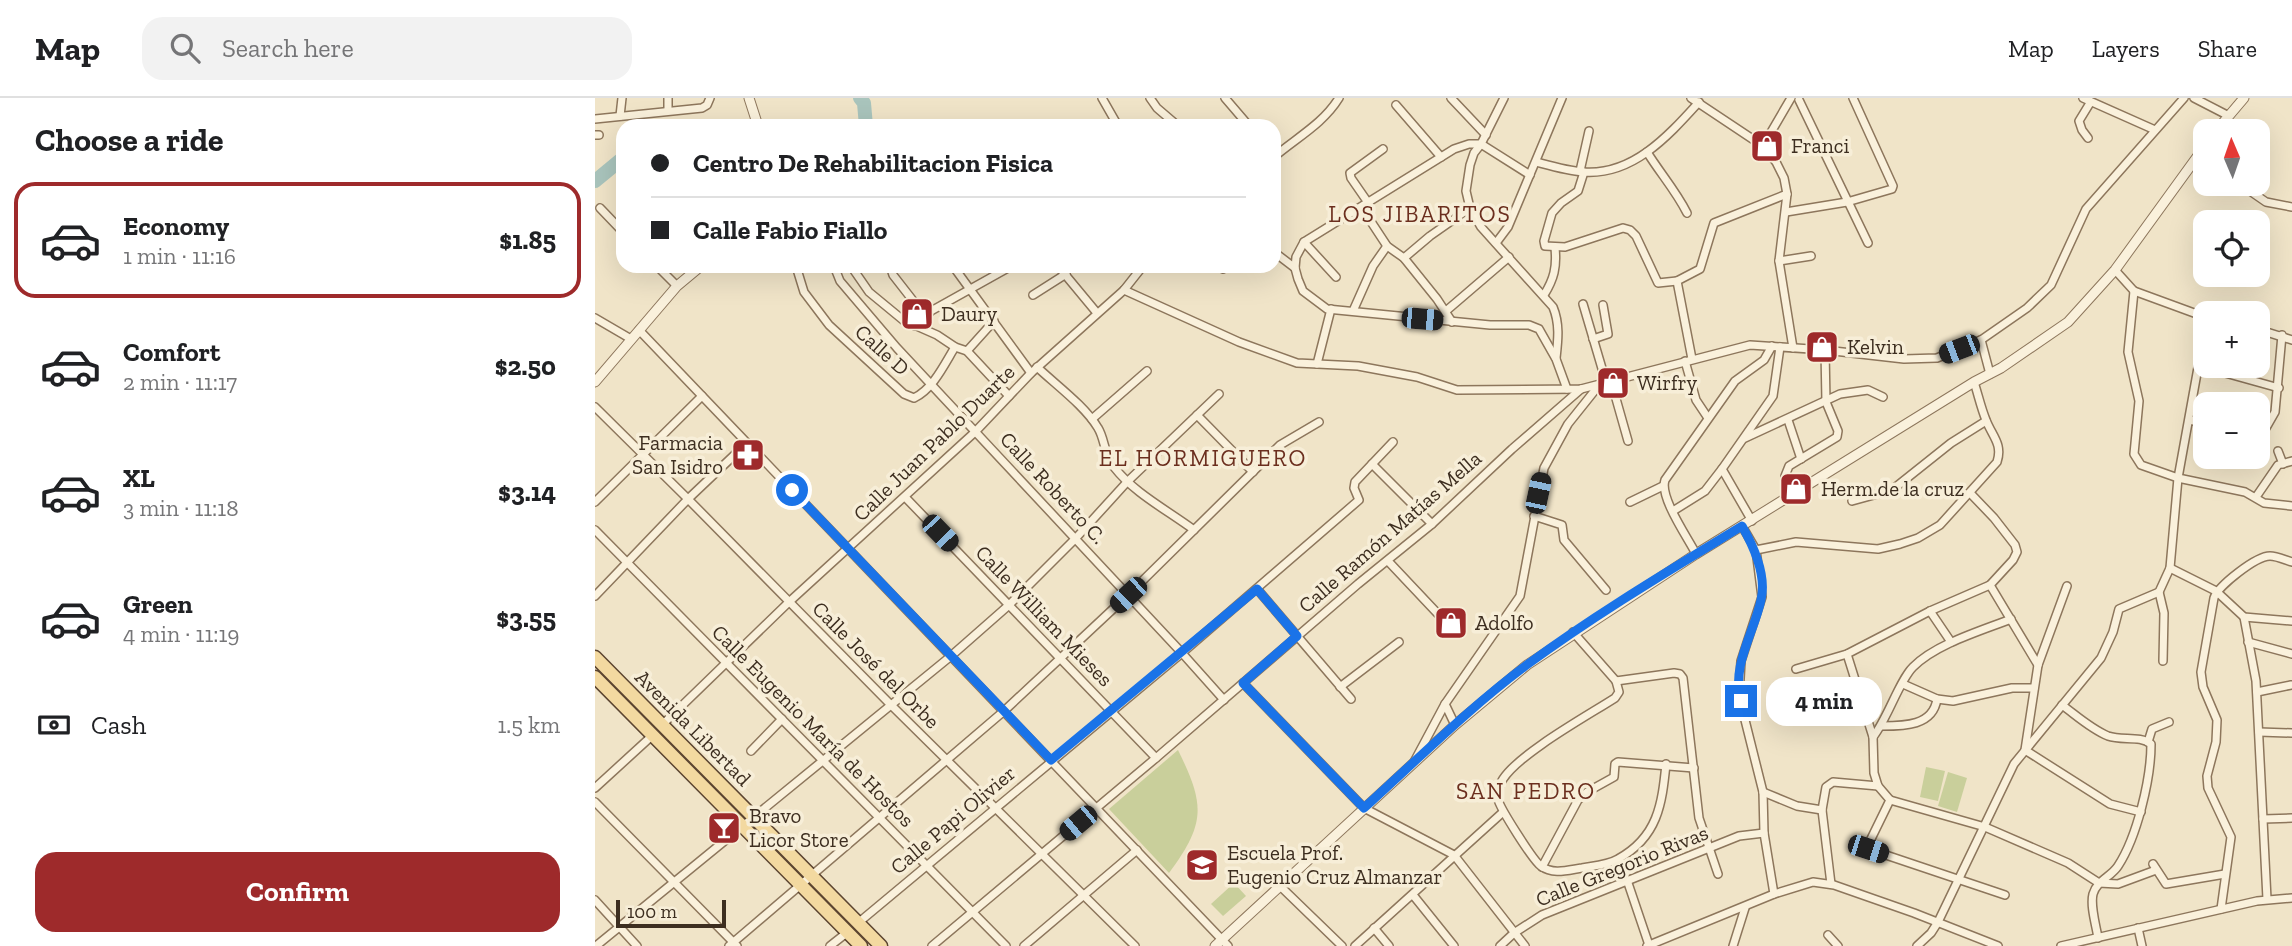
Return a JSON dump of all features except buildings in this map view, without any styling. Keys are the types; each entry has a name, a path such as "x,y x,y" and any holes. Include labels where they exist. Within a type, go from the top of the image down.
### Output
{"main road":[{"name":"Avenida Libertad","path":"595,657 881,946"},
{"name":"Avenida Libertad","path":"595,677 861,946"}],"street":[{"path":"620,116 622,98"},
{"path":"668,98 668,110"},
{"path":"595,119 702,108 710,98"},
{"path":"748,98 756,119"},
{"path":"1102,98 1114,119"},
{"path":"1150,98 1170,119"},
{"path":"1225,98 1243,119"},
{"path":"1281,151 1315,126 1339,98"},
{"path":"1451,98 1486,135"},
{"path":"1504,98 1474,153 1466,178 1466,191 1470,208 1481,227 1544,295 1557,317 1556,359"},
{"path":"1496,243 1508,227 1562,98"},
{"path":"1763,146 1793,100 1807,98"},
{"path":"1786,212 1847,202 1892,189 1893,186 1853,98"},
{"path":"1123,290 1239,342 1297,363 1358,366 1417,377 1457,390 1581,388 1750,345 1825,349 1904,359 1937,358 1981,341 2027,308 2051,285 2086,209 2184,98"},
{"path":"2194,98 2227,115"},
{"path":"2224,119 2244,98"},
{"path":"1536,162 1582,172 1623,167 1647,152 1675,128 1695,100 1763,146 1776,162 1784,178 1787,194 1779,261 1793,348"},
{"path":"1793,100 1868,243"},
{"path":"2088,138 2079,121 2086,101 2155,130"},
{"path":"1396,105 1441,157"},
{"path":"1589,131 1578,191 1561,203 1548,222 1543,244 1555,248 1623,228 1630,230 1636,236 1658,284 1677,281 1700,269 1714,223 1787,194"},
{"path":"1530,175 1481,144 1469,144 1441,157 1304,242 1299,249 1295,268 1303,291 1311,299 1331,309 1452,322 1529,325 1539,329 1556,359 1567,389"},
{"path":"1369,204 1350,173 1383,149"},
{"path":"1647,152 1676,192 1687,213"},
{"path":"639,330 1137,850 1222,944 1280,886 1412,764 1527,665 1573,632 1696,554 1990,374 2068,322 2115,270 2193,165"},
{"path":"2257,196 2266,202 2292,207"},
{"path":"600,208 616,225"},
{"path":"1362,208 1387,246 1404,258 1452,322"},
{"path":"1404,258 1470,208"},
{"path":"1304,242 1336,277"},
{"path":"1353,311 1373,266 1387,246"},
{"path":"1544,295 1553,281 1555,248"},
{"path":"1779,261 1811,256"},
{"path":"1281,257 1295,268"},
{"path":"1446,311 1509,257"},
{"path":"2115,270 2134,291 2193,313"},
{"path":"664,273 677,286"},
{"path":"595,382 677,286 693,273"},
{"name":"Calle D","path":"798,273 804,292 829,325 905,394 914,398 920,396 955,347"},
{"name":"Calle Roberto C.","path":"837,273 840,281 931,384 1224,700"},
{"path":"856,273 869,292 903,320 967,351 1009,397"},
{"path":"892,273 925,316"},
{"path":"958,273 1034,370 1092,419 1099,429 1111,464 1127,482 1194,530"},
{"path":"915,326 925,316 1001,273"},
{"path":"1033,295 1058,273"},
{"path":"1065,273 1097,313"},
{"name":"Calle Juan Pablo Duarte","path":"595,788 789,602 975,432 1034,370 1123,290 1137,273"},
{"path":"1677,281 1696,400 1708,418"},
{"path":"2134,291 2128,352 2139,401 2134,454 2141,465 2178,478 2245,492 2264,503 2292,506"},
{"path":"1583,304 1627,441"},
{"path":"1593,340 1608,334 1603,305"},
{"path":"1317,364 1331,309"},
{"path":"595,318 631,339"},
{"path":"967,351 994,321"},
{"path":"2270,333 2292,340"},
{"path":"2270,421 2275,412 2279,388 2282,335"},
{"path":"1981,341 1990,374"},
{"path":"1630,502 1663,486 1735,381 1764,360 1776,346"},
{"path":"1673,511 1705,491 1745,439 1773,396 1776,346"},
{"path":"1794,495 1785,471 1837,437 1838,432 1826,402 1825,349"},
{"path":"1092,419 1147,370"},
{"path":"2163,661 2164,612 2159,592 2170,568 2178,478 2198,378"},
{"path":"2243,378 2279,388"},
{"path":"1412,764 1445,704 1520,596 1544,468 1568,424 1606,382"},
{"path":"1756,550 1796,542 1878,549 1918,538 1940,525 1971,494 1997,462 2000,453 1998,441 1986,421 1974,382"},
{"name":"Calle Ramón Matías Mella","path":"932,946 1432,524 1581,388"},
{"path":"1745,439 1840,394 1868,390 1883,397"},
{"path":"596,946 951,656 1009,605 1127,482 1219,394"},
{"path":"595,502 702,396"},
{"name":"Calle José del Orbe","path":"595,407 946,761 1135,946"},
{"path":"1197,415 1253,472"},
{"path":"1787,420 1801,459"},
{"path":"1852,502 1892,490 1951,443 1986,421"},
{"path":"595,802 733,945 1061,659 1280,445 1319,422"},
{"path":"1393,442 1372,464 1432,524"},
{"path":"595,596 688,499 747,443"},
{"path":"2278,451 2283,464"},
{"path":"2256,497 2278,466 2292,461"},
{"name":"Calle Papi Olivier","path":"848,932 1182,653 1359,500 1354,488 1355,482 1372,464"},
{"path":"1722,468 1752,520"},
{"path":"1663,486 1696,554"},
{"path":"1796,669 1847,654 1930,611 1990,585 2017,552 2015,545 1994,518 1971,494"},
{"name":"Calle William Mieses","path":"905,497 1156,758"},
{"path":"1534,516 1562,525 1564,540 1606,590"},
{"path":"1742,526 1756,550 1762,597 1741,661 1739,687 1763,792 1764,833 1774,894"},
{"name":"Calle Eugenio María de Hostos","path":"595,530 1006,946"},
{"path":"2221,909 2231,837 2211,798 2207,783 2216,742 2217,720 2203,687 2201,672 2216,591 2240,572 2266,557 2275,556 2292,562"},
{"path":"1388,561 1438,614"},
{"path":"2170,568 2216,591 2244,617 2257,692 2267,899"},
{"path":"1990,585 2038,665"},
{"path":"2025,750 2038,665 2067,586"},
{"path":"1257,589 1351,699"},
{"path":"1917,946 1938,922 2014,764 2101,658 2113,632 2119,609 2159,592"},
{"path":"1930,611 1951,642"},
{"path":"2244,617 2292,621"},
{"path":"1873,737 1882,726 1913,667 1951,642 2011,620"},
{"path":"1573,632 1616,681 1619,692 1615,698 1511,769 1501,781 1497,793 1502,813 1542,867 1555,872 1606,864 1618,860 1637,844 1659,814 1666,764"},
{"path":"1340,687 1399,642"},
{"path":"2248,642 2292,654"},
{"path":"1847,654 1873,737 1874,773 1878,786 1890,800 1985,827 2068,863 2099,883 2118,884 2155,867 2166,884 2225,874"},
{"path":"1616,681 1680,674 1683,678 1699,818 1718,874"},
{"path":"1243,683 1364,808 1454,855 1525,946"},
{"path":"1903,684 1937,699 1953,701 2012,688 2033,688"},
{"path":"2257,692 2291,685"},
{"path":"1882,726 1924,720 1933,712 1937,699"},
{"path":"1445,704 1455,725"},
{"path":"2062,705 2085,723 2107,735 2123,740 2148,741"},
{"path":"751,751 782,719"},
{"path":"2098,938 2093,896 2099,883 2116,869 2131,843 2141,812 2151,748 2148,741 2152,729 2169,722"},
{"path":"2259,732 2292,733"},
{"path":"2025,750 2110,804 2141,812"},
{"path":"1542,867 1578,800 1614,777 1615,764 1666,764 1694,768"},
{"path":"1831,884 1822,810 1826,786 1830,783 1878,786"},
{"path":"1763,792 1797,806 1822,810"},
{"path":"1890,800 1868,843 1868,849 2005,895"},
{"path":"1355,946 1502,813"},
{"path":"2263,818 2292,818"},
{"name":"Calle Gregorio Rivas","path":"1500,946 1514,933 1542,915 1708,851 1739,836 1764,833"},
{"path":"1024,946 1137,850"},
{"path":"1628,883 1648,946 1774,894 1813,882 1831,884 1998,946"},
{"path":"1280,886 1342,946"},
{"path":"1413,895 1454,946"},
{"path":"2061,946 2267,899 2292,898"},
{"path":"595,900 637,946"},
{"path":"1733,946 1745,908"},
{"path":"1374,928 1388,946"},
{"path":"2138,929 2142,946"},
{"path":"830,946 848,932"},
{"path":"1828,935 1838,946"},
{"path":"1925,939 1930,946"}],"green space":[{"path":"1178,750 1193,785 1198,813 1190,840 1169,873 1109,809"},
{"path":"1926,767 1945,771 1938,801 1920,797"},
{"path":"1948,772 1967,778 1957,812 1938,806"},
{"path":"1234,883 1246,896 1223,916 1211,904"}],"waterway":[{"path":"860,98 864,103 865,119"},
{"path":"595,181 616,164"}],"place":[{"name":"Franci","path":"1767,146"},
{"name":"Daury","path":"917,314"},
{"name":"Kelvin","path":"1822,347"},
{"name":"Wirfry","path":"1613,383"},
{"name":"Farmacia San Isidro","path":"748,455"},
{"name":"Herm.de la cruz","path":"1796,489"},
{"name":"Adolfo","path":"1451,623"},
{"name":"Bravo Licor Store","path":"724,828"},
{"name":"Escuela Prof. Eugenio Cruz Almanzar","path":"1202,865"}],"district":[{"name":"LOS JIBARITOS","path":"1420,214"},
{"name":"EL HORMIGUERO","path":"1203,458"},
{"name":"SAN PEDRO","path":"1526,791"}],"route":[{"path":"792,490 1051,760 1257,589 1297,636 1243,683 1364,808 1455,725 1527,665 1573,632 1742,526 1756,550 1762,597 1741,661 1741,701"}]}
